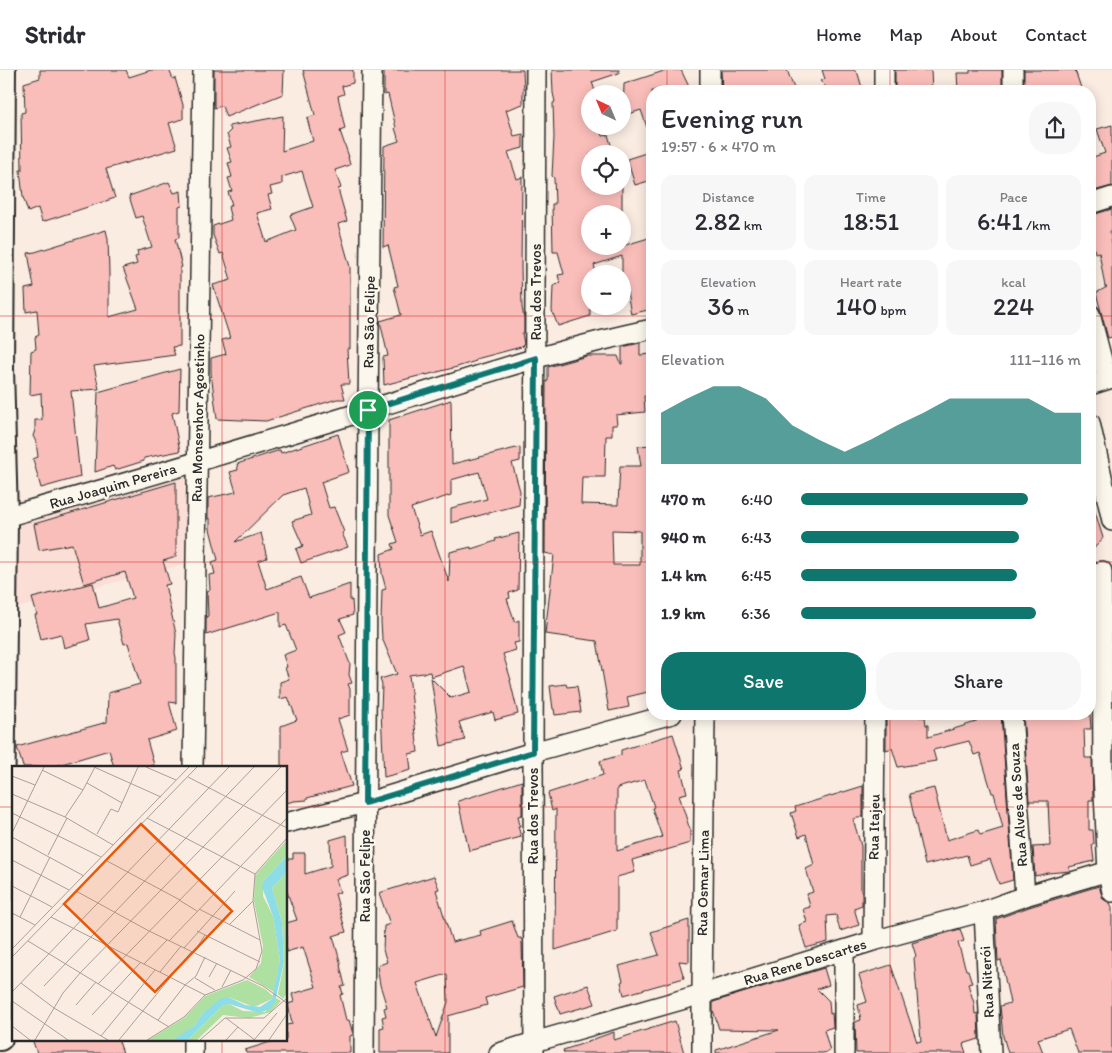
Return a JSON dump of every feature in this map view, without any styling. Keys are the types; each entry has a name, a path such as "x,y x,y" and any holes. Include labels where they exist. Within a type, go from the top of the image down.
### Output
{"main road":[{"path":"0,1038 7,896 5,517 1,369 3,70"}],"street":[{"name":"Rua Monsenhor Agostinho","path":"193,766 203,70"},
{"name":"Rua São Felipe","path":"364,1053 372,70"},
{"name":"Rua dos Trevos","path":"534,1047 533,752 536,70"},
{"path":"710,70 710,85"},
{"path":"884,70 884,85"},
{"path":"1013,70 1013,85"},
{"path":"1096,202 1112,197"},
{"name":"Rua Joaquim Pereira","path":"5,517 197,462 536,358 646,330"},
{"path":"1096,345 1103,381"},
{"path":"1096,450 1112,521"},
{"path":"1101,571 1103,774 1112,892"},
{"path":"288,822 365,803 533,752 650,720"},
{"name":"Rua Osmar Lima","path":"702,1053 705,720"},
{"name":"Rua Itajeu","path":"873,941 875,720"},
{"name":"Rua Alves de Souza","path":"1012,720 1025,896"},
{"name":"Rua Rene Descartes","path":"499,1053 534,1047 873,941 984,911 1025,896 1110,871"},
{"name":"Rua Niterói","path":"984,911 991,1053"},
{"path":"844,951 844,1053"},
{"path":"193,1040 193,1053"}],"shaded area":[{"path":"190,472 189,563 17,608 17,522"}],"building":[{"path":"40,70 126,70 129,77 151,70 169,70 173,79 175,78 183,105 183,119 169,123 177,148 106,169 115,198 42,222 38,208 28,212 23,197 20,170 22,170 21,113 25,112 24,83 40,78"},
{"path":"214,70 284,70 283,94 226,117 222,106 214,108"},
{"path":"303,70 353,70 353,83 342,86 344,94 338,96 345,129 340,131 350,165 335,170 341,188 338,189 347,221 338,224 350,267 350,349 347,349 349,384 341,384 345,399 337,399 266,421 217,419 211,358 226,354 222,340 230,338 213,285 231,280 223,253 220,254 213,235 213,226 231,220 228,207 232,205 228,192 232,191 228,178 232,177 228,163 232,162 227,148 231,147 227,134 231,130 229,126 283,116 282,151 313,141 307,118 315,115","holes":["302,171 313,207 290,215 296,230 266,242 257,213 272,209 268,195 272,194 270,187 282,184 282,177"]},
{"path":"384,70 523,70 523,104 506,110 514,136 523,134 523,148 508,152 517,179 522,177 521,267 524,319 524,333 522,333 524,344 521,347 476,359 476,361 457,367 384,385 383,357 388,356 380,321 401,315 394,287 398,286 388,245 383,247 384,146 399,141 388,94 384,95"},
{"path":"552,70 619,70 619,73 592,82 593,85 581,85 581,135 608,135 611,145 581,145 581,195 622,195 622,205 581,205 581,255 631,255 631,243 646,239 646,310 631,314 631,265 622,265 622,256 594,265 581,265 581,315 590,316 558,326 552,311 553,286 560,283 558,275 564,274 558,252 553,252 552,204 555,204 554,178 552,176 553,103 555,102"},
{"path":"667,70 681,70 688,85 646,85 646,124 641,110 631,113 631,85 624,85"},
{"path":"721,70 787,70 793,85 722,85"},
{"path":"822,70 854,70 858,74 861,85 824,85 820,81 825,79"},
{"path":"895,70 931,70 932,85 895,85"},
{"path":"970,70 1002,70 1002,85 958,85 957,73 970,73"},
{"path":"1024,70 1075,70 1080,85 1024,85"},
{"path":"1112,125 1112,186 1096,190 1096,156 1105,153 1097,129"},
{"path":"646,153 646,182 635,185 631,172 631,158"},
{"path":"169,182 174,193 181,191 182,206 179,207 179,238 175,239 182,267 180,268 180,346 172,347 175,355 94,366 99,389 71,391 80,477 41,488 33,459 38,457 36,442 33,436 35,420 42,420 41,393 30,395 31,351 36,349 35,337 39,335 37,310 26,312 25,289 34,287 28,253 106,230 108,239 109,317 138,309 123,268 137,264 135,257 138,256 137,251 152,247 142,216 136,218 129,196"},
{"path":"1112,209 1112,231 1110,231 1112,245 1112,337 1108,338 1096,293 1107,287 1105,287 1099,252 1096,253 1096,214"},
{"path":"640,343 640,355 646,354 645,412 616,415 617,425 612,425 612,436 606,436 605,477 582,477 581,504 618,505 620,466 641,466 638,446 646,445 646,692 627,697 629,707 609,711 597,641 545,634 554,555 545,553 546,381 548,381 548,367 587,356 618,356 622,364 622,347","holes":["612,530 640,531 640,565 613,565"]},
{"path":"180,369 179,411 172,413 180,451 144,458 144,461 115,470 113,466 95,472 98,392"},
{"path":"451,400 452,464 520,447 520,461 512,463 520,491 519,505 451,523 451,508 487,499 479,472 451,480 451,495 411,508 420,535 431,531 449,582 450,552 471,547 471,549 496,541 495,539 519,533 518,590 509,593 510,598 507,599 515,622 519,620 519,642 514,643 516,650 503,654 518,714 495,720 493,712 459,722 465,740 441,746 431,678 451,698 471,692 464,666 431,677 430,672 409,675 418,752 409,754 411,770 384,777 381,710 382,685 380,679 397,674 382,638 381,622 382,590 386,589 382,574 381,554 394,549 392,544 398,542 389,515 389,420"},
{"path":"338,434 349,472 321,482 329,508 334,507 348,547 301,563 296,549 303,546 292,521 311,515 304,488 283,495 235,542 261,533 267,558 258,561 267,589 301,577 309,598 350,584 350,601 352,600 353,615 340,619 346,632 339,635 350,664 349,675 352,683 348,684 350,689 350,715 338,719 348,750 341,752 352,786 307,798 307,800 288,802 288,766 281,766 281,726 297,720 288,697 280,699 280,682 289,679 283,655 296,650 286,625 280,627 280,612 206,635 206,617 208,616 207,591 210,590 209,575 215,574 212,562 218,560 210,529 210,518 208,519 208,498 236,492 230,472 238,470 237,464 280,450 281,453"},
{"path":"176,482 176,557 163,561 170,584 165,585 176,634 176,703 169,702 177,731 147,740 154,765 114,766 109,750 55,766 23,766 17,747 107,722 108,693 140,684 128,643 124,644 117,619 86,624 90,640 64,648 61,634 41,639 32,598 93,583 99,608 133,598 125,572 84,584 72,544 39,550 34,524"},
{"path":"1096,515 1103,538 1096,546"},
{"path":"566,684 567,687 577,686 581,712 555,715 550,686"},
{"path":"886,720 925,720 926,725 928,725 928,737 976,722 976,720 1001,720 1013,880 999,884 990,859 970,865 967,855 925,865 909,794 934,788 947,840 978,830 980,835 1003,828 994,793 992,793 980,753 974,755 969,741 933,750 936,761 898,767 892,748 886,750"},
{"path":"1023,720 1090,720 1091,729 1084,729 1085,758 1092,758 1093,800 1089,800 1089,830 1093,830 1094,861 1069,867 1070,871 1035,876 1033,847 1050,846 1048,801 1029,801"},
{"path":"673,734 684,769 681,770 687,793 679,795 690,830 690,843 632,860 635,872 617,877 617,931 555,950 556,809 552,811 548,793 603,775 600,761 621,755 621,750","holes":["645,780 654,807 652,808 662,837 617,851 617,788"]},
{"path":"522,781 522,815 518,816 521,837 469,851 458,801"},
{"path":"863,786 863,817 853,819 861,846 862,905 854,908 859,925 840,931 836,915 827,916 828,942 806,948 799,925 807,922 803,909 810,907 807,894 813,892 806,869 814,865 806,834 799,837 791,813 796,811 795,807"},
{"path":"347,835 348,875 336,879 340,892 335,894 346,932 333,936 345,986 341,987 343,994 340,995 346,1020 349,1020 353,1034 350,1036 350,1053 246,1053 245,1050 277,1040 288,1040 288,1025 292,1024 288,1004 294,1002 292,994 316,987 303,947 288,951 288,922 297,920 288,895 288,859 293,859 293,853 305,853 305,874 331,866 330,840"},
{"path":"434,876 439,889 436,890 452,942 481,935 480,931 512,921 518,938 521,938 523,987 485,998 487,1005 448,1016 448,1053 380,1053 380,1028 384,1027 382,1017 386,1016 384,1008 387,1007 380,985 377,966 387,962 383,950 384,926 390,924 379,893","holes":["447,974 448,1002 436,1037 417,983"]},
{"path":"1099,886 1103,899 1110,903 1112,907 1112,1053 1078,1053 1069,1029 1038,1039 1043,1053 1008,1053 1003,1036 1000,1006 1010,1003 1001,960 998,961 996,919"},
{"path":"689,920 689,962 679,961 684,978 624,995 619,966 659,955 651,932"},
{"path":"960,929 964,941 958,943 972,983 968,984 974,1003 975,1014 978,1013 979,1039 963,1044 966,1053 856,1053 855,1022 861,1020 858,1005 867,1002 859,975 891,965 917,1042 921,1041 914,958 916,956 912,943"},
{"path":"824,968 829,985 817,989 829,1001 830,1014 832,1013 833,1027 824,1030 830,1051 823,1053 716,1053 716,1050 779,1030 719,1029 713,1010 713,1002"},
{"path":"588,985 595,1004 560,1014 554,996"},
{"path":"675,1021 684,1053 564,1053 563,1050 614,1032 614,1040"},
{"path":"32,1040 118,1040 123,1053 37,1053"}],"route":[{"path":"536,358 533,752 365,803 368,410 536,358"}]}
